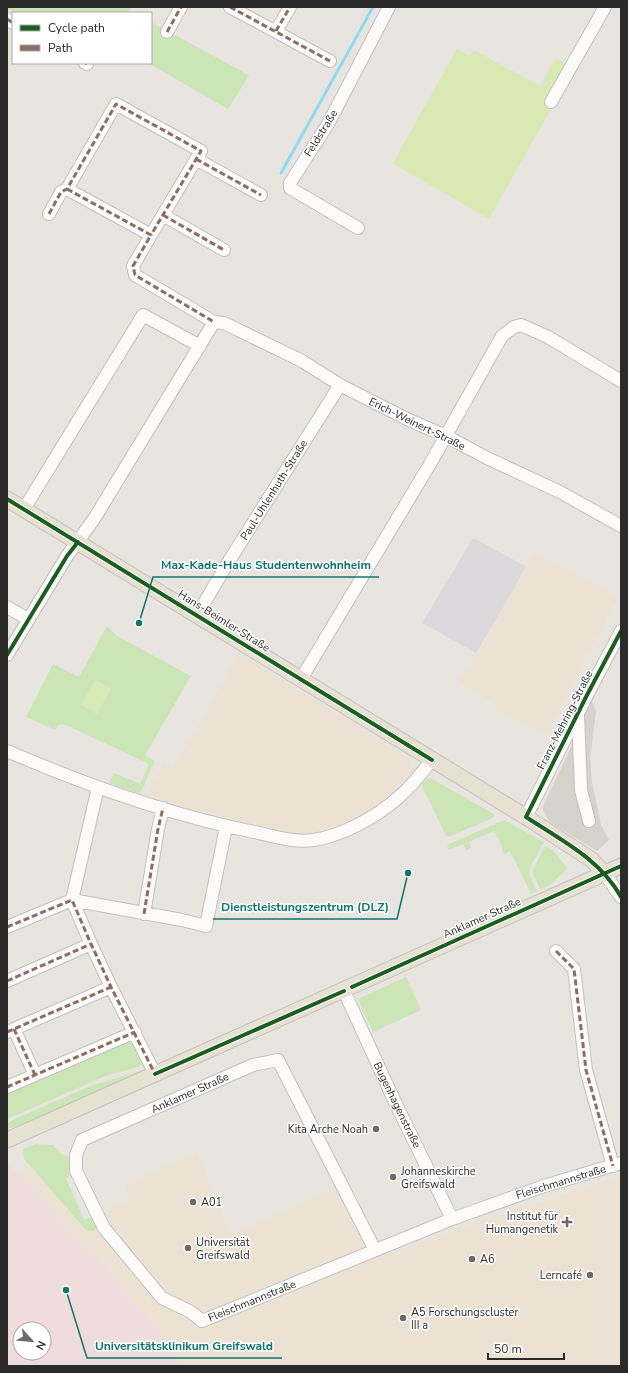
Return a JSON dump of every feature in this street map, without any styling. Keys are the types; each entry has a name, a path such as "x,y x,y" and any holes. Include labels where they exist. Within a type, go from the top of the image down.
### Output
{"main road":[{"name":"Hans-Beimler-Straße","path":"7,499 526,817 592,860 605,874"},
{"name":"Anklamer Straße","path":"7,1140 344,991 621,866"}],"street":[{"path":"167,32 181,7"},
{"path":"230,7 330,61"},
{"path":"276,31 290,7"},
{"name":"Feldstraße","path":"358,228 290,188 290,183 328,124 389,7"},
{"path":"551,102 605,7"},
{"path":"49,214 61,192 67,188 116,104 201,151 196,159 262,195"},
{"name":"Erich-Weinert-Straße","path":"196,159 133,266 135,275 214,322 224,323 296,358 340,386 560,492 621,526"},
{"path":"67,188 151,235"},
{"path":"163,215 224,250"},
{"path":"24,509 143,315 200,346"},
{"path":"7,655 67,556 94,519 214,322"},
{"path":"301,679 446,436 502,336 514,327 521,325 548,337 621,381"},
{"name":"Paul-Uhlenhuth-Straße","path":"197,615 229,561 340,386"},
{"path":"7,607 28,619"},
{"name":"Franz-Mehring-Straße","path":"526,817 621,632"},
{"path":"578,714 581,790 589,821"},
{"path":"7,751 98,787 163,808 226,827 292,840 314,840 349,829 385,808 402,796 432,760"},
{"path":"98,787 72,900 111,987 155,1074"},
{"path":"144,914 158,829 163,808"},
{"path":"7,927 72,900 182,920 206,926 226,827"},
{"path":"605,874 621,897"},
{"path":"7,981 91,944"},
{"name":"Fleischmannstraße","path":"98,1216 104,1228 162,1298 191,1312 202,1321 452,1219 547,1185 617,1165 586,1070 574,969 556,951"},
{"path":"35,1074 11,1031 111,987"},
{"name":"Bugenhagenstraße","path":"344,991 394,1100 452,1219"},
{"path":"7,1087 135,1032"},
{"name":"Anklamer Straße","path":"98,1216 76,1171 76,1155 82,1140 254,1065 278,1060 375,1250"}],"shaded area":[{"path":"473,538 527,567 476,653 422,623"},
{"path":"534,552 618,596 546,735 491,709 494,703 458,682 487,637"},
{"path":"237,652 407,756 412,763 409,773 392,793 354,822 332,830 308,835 292,836 246,826 145,797 164,763 173,768 176,764 225,678 224,677"},
{"path":"591,699 596,712 590,758 592,782 601,825 609,840 597,851 554,825 548,820 542,808 566,758"},
{"name":"Universität Greifswald","path":"197,1152 231,1235 338,1186 374,1260 460,1228 621,1176 621,1366 7,1366 7,1177 32,1167 84,1220 129,1200 124,1185"},
{"path":"7,1163 92,1252 175,1350 181,1366 7,1366"}],"green space":[{"path":"7,7 132,7 129,12 12,12 7,9"},
{"path":"152,23 249,75 228,109 150,64 152,64"},
{"path":"457,49 470,56 474,50 540,86 556,58 574,68 489,219 394,164 394,161"},
{"path":"107,626 117,636 191,676 145,755 154,761 154,763 141,792 138,793 109,783 114,773 140,784 149,764 64,724 58,725 55,730 26,717 53,664 79,677"},
{"path":"95,680 111,689 97,714 81,705"},
{"path":"430,778 494,814 494,817 449,837 446,836 422,786 422,783"},
{"path":"504,820 544,842 530,867 529,874 537,891 531,894 510,851 504,854 498,837 494,831 469,842 471,848 466,850 463,844 449,850 447,845"},
{"path":"545,846 553,850 567,868 550,885 540,889 533,873"},
{"path":"406,977 421,1010 373,1032 358,999"},
{"path":"130,1038 143,1065 103,1077 7,1119 7,1092"},
{"path":"142,1070 139,1074 37,1120 7,1129 7,1124 13,1120 88,1087"},
{"path":"36,1144 53,1145 61,1154 72,1158 73,1174 66,1178 84,1220 93,1216 99,1227 93,1231 86,1230 24,1159 23,1149"}],"waterway":[{"path":"281,173 373,7"}],"marked path":[{"path":"167,32 181,7"},
{"path":"230,7 330,61"},
{"path":"276,31 290,7"},
{"path":"7,19 12,22"},
{"path":"49,214 61,192 67,189 116,104 201,151 151,235"},
{"path":"196,159 261,195"},
{"path":"67,189 151,235 133,266 135,275 214,322"},
{"path":"163,215 224,250"},
{"path":"144,914 158,829 163,808"},
{"path":"7,927 72,900 111,987 155,1074"},
{"path":"7,981 91,944"},
{"path":"556,951 574,969 586,1070 613,1166"},
{"path":"7,1032 111,987"},
{"path":"14,1029 35,1075"},
{"path":"7,1087 135,1032"}],"cycle path":[{"path":"7,499 432,760"},
{"path":"7,655 67,556 78,542"},
{"path":"621,631 526,817 566,842 591,861 602,872 621,897"},
{"path":"352,987 621,866"},
{"path":"155,1074 344,991"}],"place":[{"name":"Max-Kade-Haus Studentenwohnheim","path":"139,623"},
{"name":"Dienstleistungszentrum (DLZ)","path":"408,873"},
{"name":"Kita Arche Noah","path":"376,1129"},
{"name":"Johanneskirche Greifswald","path":"393,1177"},
{"name":"A01","path":"193,1202"},
{"name":"Institut für Humangenetik","path":"567,1222"},
{"name":"Universität Greifswald","path":"188,1248"},
{"name":"A6","path":"472,1259"},
{"name":"Lerncafé","path":"590,1275"},
{"name":"Universitätsklinikum Greifswald","path":"66,1290"},
{"name":"A5 Forschungscluster III a","path":"403,1318"}]}
